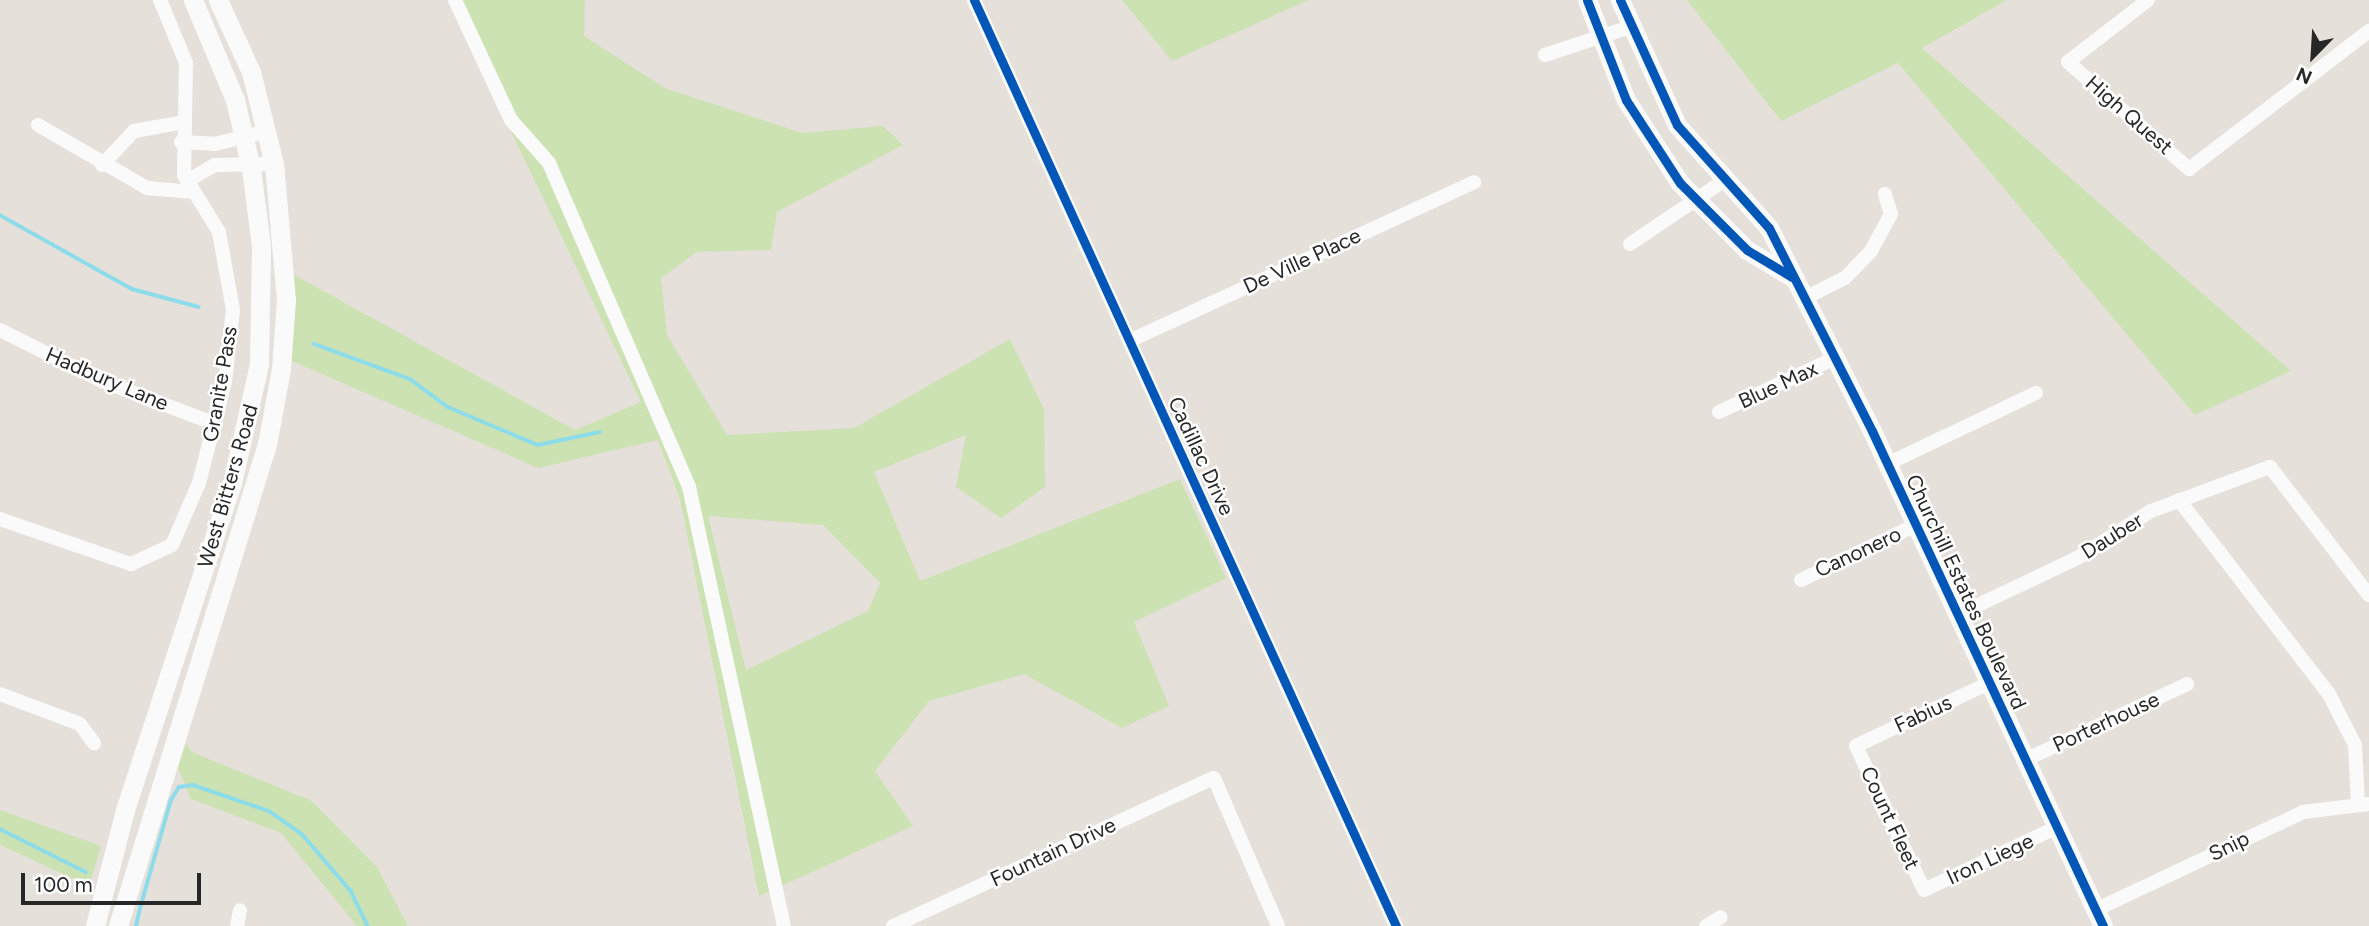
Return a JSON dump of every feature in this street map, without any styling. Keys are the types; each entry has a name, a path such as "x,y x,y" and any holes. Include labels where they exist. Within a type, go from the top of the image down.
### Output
{"main road":[{"name":"West Bitters Road","path":"94,926 125,810 232,483 259,364 261,246 251,168 244,136 193,0"},
{"name":"West Bitters Road","path":"118,926 147,817 256,482 281,369 286,300 274,164 251,72 218,0"},
{"name":"Churchill Estates Boulevard","path":"1587,0 1601,41 1650,143 1698,204 1747,250 1792,276"},
{"name":"Churchill Estates Boulevard","path":"1620,0 1630,27 1677,125 1722,183 1769,228 1837,357 2099,918"},
{"path":"259,364 281,369"},
{"path":"125,810 147,817"}],"street":[{"name":"Granite Pass","path":"0,519 111,561 153,559 181,531 216,424 233,310 219,232 190,186 181,142 186,64 160,0"},
{"path":"454,0 511,120 549,163 688,487 785,926"},
{"name":"Cadillac Drive","path":"974,0 1396,926"},
{"name":"High Quest","path":"2148,0 2068,62 2189,169 2369,31"},
{"path":"1545,55 1601,41 1630,27"},
{"path":"102,165 134,131 184,122"},
{"path":"38,125 102,165 156,192 190,186 215,165 251,168 274,164"},
{"path":"181,142 215,144 267,131"},
{"path":"215,144 215,165"},
{"name":"De Ville Place","path":"1129,341 1474,181"},
{"path":"1630,244 1698,204 1722,183"},
{"path":"1805,298 1845,278 1871,251 1891,214 1885,194"},
{"name":"Hadbury Lane","path":"0,330 102,382 216,424"},
{"name":"Blue Max","path":"1719,412 1837,357"},
{"path":"1887,464 2036,393"},
{"name":"Dauber","path":"1957,615 2179,500 2270,467 2369,595"},
{"path":"2179,500 2329,694 2355,745 2363,805"},
{"name":"Canonero","path":"1801,580 1916,525"},
{"name":"Fabius","path":"1856,746 1989,683"},
{"name":"Porterhouse","path":"2025,760 2187,684"},
{"path":"0,694 80,724 94,743"},
{"name":"Count Fleet","path":"1856,746 1924,890"},
{"name":"Fountain Drive","path":"893,926 1214,778 1278,926"},
{"name":"Snip","path":"2099,918 2303,812 2363,805"},
{"name":"Iron Liege","path":"1924,890 2057,827"},
{"path":"237,926 240,910"},
{"path":"1706,926 1721,917"}],"green space":[{"path":"448,0 585,0 584,36 665,88 802,133 883,126 903,145 777,212 771,250 697,252 661,278 667,335 727,435 854,428 1010,339 1044,409 1045,487 1001,518 956,487 966,435 874,472 920,581 1180,479 1226,578 1134,622 1169,706 1122,728 1024,674 929,701 875,771 913,826 759,896 680,499 658,440 538,468 292,361 289,272 575,430 641,402","holes":["708,516 823,525 880,583 868,611 746,670"]},
{"path":"1122,0 1309,0 1172,61"},
{"path":"1687,0 2007,0 1922,48 2291,371 2195,415 1898,63 1781,121"},
{"path":"186,743 192,752 312,801 377,867 408,926 357,926 281,833 191,799 178,768"},
{"path":"0,810 101,846 89,886 0,845"}],"waterway":[{"path":"0,215 132,289 199,307"},
{"path":"314,344 410,379 448,407 538,445 600,432"},
{"path":"136,902 141,905 171,800 179,787 193,785 269,811 302,834 351,891 368,926"},
{"path":"0,829 86,872"},
{"path":"136,926 141,905"}],"cycle path":[{"path":"974,0 1396,926"},
{"path":"1587,0 1626,100 1680,183 1747,250 1792,277"},
{"path":"1620,0 1677,125 1769,228 1872,431 2103,926"}]}
